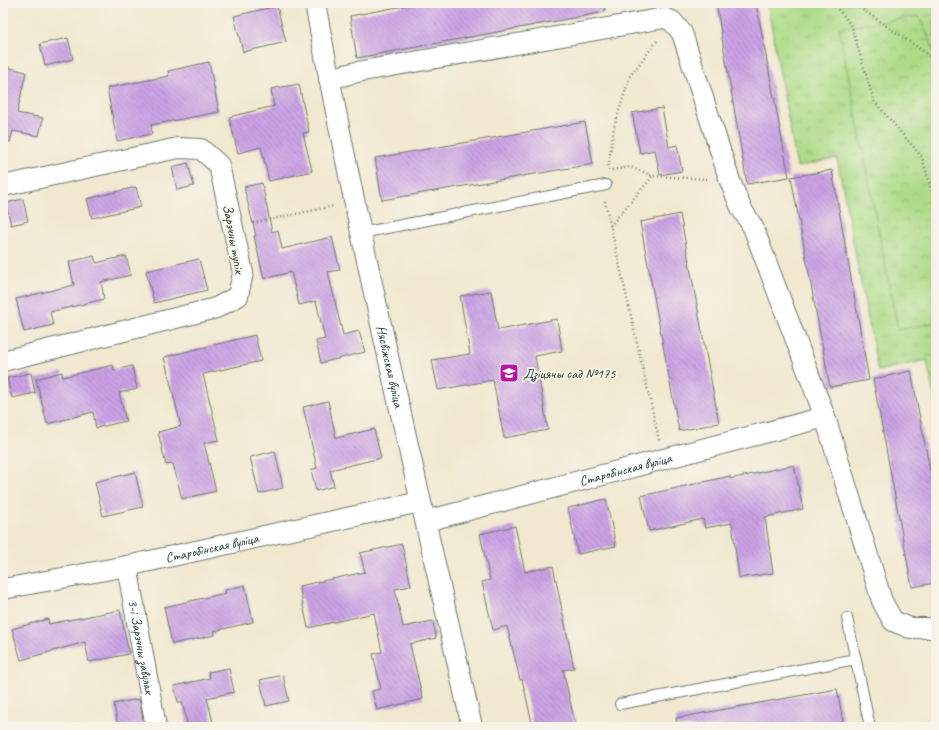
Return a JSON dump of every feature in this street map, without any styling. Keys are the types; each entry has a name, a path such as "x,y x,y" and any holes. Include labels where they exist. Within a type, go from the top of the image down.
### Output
{"street":[{"name":"Нясвіжская вуліца","path":"315,3 354,201 420,502 426,521 472,727"},
{"path":"329,79 358,72 664,18 672,21 682,33 730,181 741,208 753,227 825,417 882,601 893,621 910,628 936,629"},
{"name":"Зарэчны тупік","path":"3,186 178,148 201,149 219,165 243,273 238,296 216,308 3,361"},
{"name":"Старобінская вуліца","path":"426,521 825,417"},
{"name":"Старобінская вуліца","path":"3,589 127,566 420,502"},
{"name":"3-і Зарэчны завулак","path":"127,566 156,727"}],"lane":[{"path":"361,233 606,185"},
{"path":"847,618 870,727"},
{"path":"620,704 856,659"}],"path":[{"path":"833,3 851,24 874,101 922,157 936,206"},
{"path":"853,3 936,60"},
{"path":"672,21 630,76 614,127 608,171 630,167 653,176 730,181"},
{"path":"610,226 653,176"},
{"path":"606,185 605,199 610,226 664,460"},
{"path":"233,227 354,201"}],"green space":[{"path":"767,3 935,3 936,409 927,360 878,371 837,158 797,167"},
{"path":"919,16 936,55 936,322 898,330 839,28"}],"building":[{"path":"420,3 604,3 605,12 357,58 350,16"},
{"path":"716,3 756,3 789,177 747,184"},
{"path":"277,6 286,42 243,52 234,16"},
{"path":"68,38 73,59 45,66 40,44"},
{"path":"209,62 219,112 151,125 152,134 117,141 107,88 169,76 168,71"},
{"path":"3,66 26,72 17,113 43,118 39,136 13,131 10,142 3,141"},
{"path":"299,84 309,132 303,133 312,171 269,181 261,147 238,153 229,117 274,106 271,89"},
{"path":"662,108 669,147 677,145 682,171 660,175 655,150 640,153 632,113"},
{"path":"585,122 593,164 382,200 375,158"},
{"path":"188,163 194,186 177,190 172,167"},
{"path":"832,170 869,380 830,387 791,177"},
{"path":"262,183 272,232 278,230 282,249 332,237 340,270 328,272 343,335 359,331 365,352 321,363 316,341 325,339 316,301 299,305 291,272 264,279 254,236 256,236 244,187"},
{"path":"136,187 141,207 92,218 87,199"},
{"path":"23,199 28,221 11,225 6,203"},
{"path":"680,214 719,423 679,431 640,222"},
{"path":"94,256 96,263 126,256 131,275 101,282 104,299 50,312 53,325 24,332 16,299 74,285 69,262"},
{"path":"199,259 207,290 154,303 146,271"},
{"path":"491,291 498,330 557,319 562,351 535,356 548,430 504,438 493,380 438,390 432,360 470,354 460,296"},
{"path":"255,335 261,361 203,374 219,440 204,443 216,491 182,499 173,464 166,465 158,432 181,426 164,357"},
{"path":"113,365 114,370 132,366 137,389 119,393 126,421 96,428 93,412 47,424 36,379 62,372 63,377"},
{"path":"911,371 936,502 936,583 912,587 873,379"},
{"path":"31,373 35,393 12,398 7,378"},
{"path":"328,401 336,438 374,429 381,458 330,470 334,486 316,491 311,470 317,468 303,407"},
{"path":"275,451 283,488 259,494 250,457"},
{"path":"794,465 803,509 765,517 773,573 739,578 732,523 705,528 703,519 649,531 641,496 730,476 730,479"},
{"path":"135,472 143,507 103,516 95,482"},
{"path":"606,499 616,546 578,554 568,508"},
{"path":"515,526 525,572 553,566 574,668 563,670 576,727 533,727 522,679 520,680 507,626 493,630 482,582 490,580 480,534"},
{"path":"402,544 411,586 395,589 403,627 433,621 436,638 410,644 423,699 377,710 372,691 381,689 373,654 382,652 374,613 308,628 299,586 365,572 360,553"},
{"path":"245,585 253,622 214,631 215,635 172,644 164,607 226,593 225,590"},
{"path":"120,610 129,654 89,662 85,642 21,660 12,629 48,619 49,624"},
{"path":"229,668 234,692 207,698 214,727 188,727 182,702 178,702 174,686 210,678 208,672"},
{"path":"283,675 289,701 266,706 260,680"},
{"path":"837,689 844,727 677,727 676,718"},
{"path":"139,699 144,724 118,727 114,704"}],"place":[{"name":"Дзіцячы сад №175","path":"509,373"}]}
